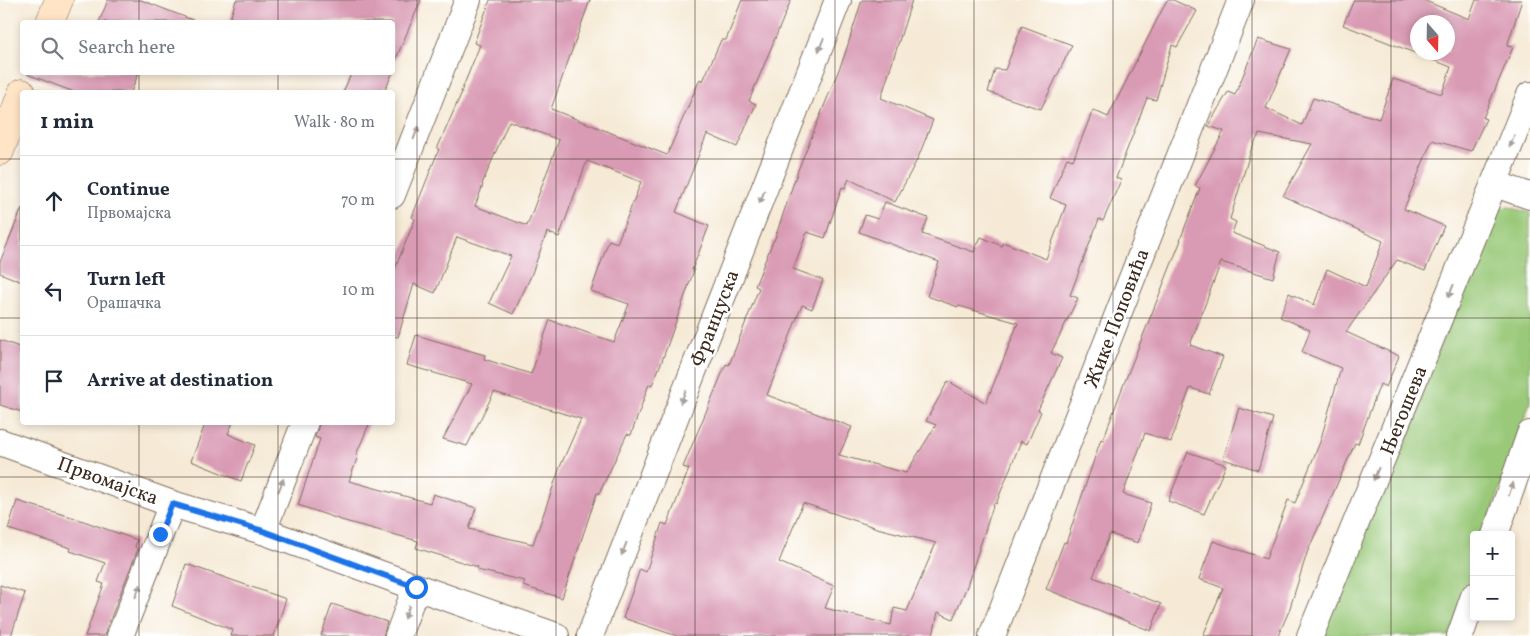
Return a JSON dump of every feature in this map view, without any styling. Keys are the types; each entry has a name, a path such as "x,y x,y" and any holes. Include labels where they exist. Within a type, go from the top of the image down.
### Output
{"main road":[{"path":"51,20 59,0"},
{"path":"24,90 30,75"},
{"path":"0,151 20,101"}],"street":[{"path":"395,187 468,0"},
{"name":"Француска","path":"590,636 838,0"},
{"name":"Жике Поповића","path":"992,636 1241,0"},
{"name":"Његошева","path":"1310,636 1530,96"},
{"path":"1495,184 1530,196"},
{"path":"263,531 304,425"},
{"path":"1496,531 1530,434"},
{"name":"Првомајска","path":"0,442 172,504 263,531 556,636"},
{"path":"120,636 172,504"},
{"path":"398,636 416,587"},
{"path":"1460,636 1470,607"}],"green space":[{"path":"1509,207 1530,213 1530,402 1485,531 1470,531 1470,576 1449,636 1319,636 1498,208"}],"building":[{"path":"108,0 141,0 192,20 100,20"},
{"path":"236,0 421,0 395,61 395,20 230,20"},
{"path":"490,0 590,0 551,109 667,155 700,79 703,81 721,40 726,40 742,0 791,0 749,101 756,104 737,147 707,134 676,212 709,226 652,385 649,384 631,435 627,434 599,494 597,493 562,598 523,586 525,581 477,570 478,567 416,548 418,541 341,520 298,505 320,439 315,437 319,425 369,425 356,455 358,456 349,481 430,503 433,494 476,508 469,529 533,544 560,467 581,419 494,392 467,446 443,439 472,384 407,365 416,335 485,355 484,359 531,374 550,320 614,342 629,304 591,291 609,240 617,243 641,182 587,161 559,237 547,232 531,276 513,314 489,303 511,256 457,237 435,293 414,284 398,337 395,336 395,269 415,219 412,217 439,149 437,149 480,45 474,43","holes":["509,121 559,140 527,226 475,206 482,184"]},
{"path":"862,0 912,0 881,98 933,120 918,158 895,202 849,179 845,188 842,187 825,238 807,232 793,269 823,280 812,309 802,305 767,395 852,427 839,455 906,473 936,425 926,421 948,381 986,403 1018,323 958,307 927,296 939,262 859,232 865,215 878,219 885,202 928,218 922,234 974,252 981,237 1002,246 1003,242 1046,259 1066,205 1050,198 1067,158 1073,160 1093,110 1108,117 1167,0 1173,0 1197,11 1177,47 1172,45 1156,100 1147,98 1116,178 1121,180 1103,221 1099,219 1070,295 1078,298 1051,353 1062,358 1038,410 1041,412 1027,444 1021,441 996,504 994,503 967,586 953,619 938,612 933,636 677,636 623,618 640,569 646,572 662,523 667,525 689,469 683,467 726,364 729,365 759,288 755,286 774,241 798,170 844,57","holes":["803,503 877,528 936,543 907,611 894,608 891,625 825,608 834,586 779,562"]},
{"path":"1354,0 1423,0 1469,19 1476,0 1522,0 1507,46 1513,47 1483,118 1486,119 1471,151 1432,140 1404,209 1444,226 1425,271 1397,260 1346,332 1399,356 1386,387 1380,384 1358,444 1355,443 1307,553 1289,611 1278,636 1203,636 1223,588 1199,579 1213,541 1266,559 1288,500 1295,503 1320,442 1341,368 1302,352 1310,330 1280,317 1289,293 1314,305 1327,269 1366,287 1383,241 1283,196 1312,144 1259,134 1251,150 1230,219 1236,222 1232,233 1280,252 1273,278 1221,262 1190,345 1223,357 1209,394 1190,388 1171,442 1145,433 1123,494 1151,503 1138,543 1110,534 1093,577 1161,604 1151,631 1046,589 1064,542 1066,543 1101,439 1103,440 1181,240 1200,188 1195,186 1224,131 1208,126 1228,92 1235,95 1258,39 1291,49 1266,108 1302,125 1313,98 1379,119 1393,79 1442,94 1451,67 1433,60 1455,60 1455,15 1410,15 1410,51 1343,25"},
{"path":"1022,26 1072,45 1041,109 988,92 995,69 1005,70"},
{"path":"30,75 138,75 132,90 69,90"},
{"path":"351,75 392,75 385,90 344,90"},
{"path":"20,213 20,281 0,273 0,262"},
{"path":"0,340 20,347 20,411 0,405"},
{"path":"1239,408 1273,418 1258,470 1223,459"},
{"path":"205,425 232,425 228,434 255,445 241,481 191,461"},
{"path":"1188,452 1226,465 1204,514 1168,501"},
{"path":"17,501 75,518 137,540 135,547 138,549 105,636 85,636 104,584 98,582 105,563 70,551 71,548 8,529"},
{"path":"186,564 286,599 274,636 231,636 233,630 172,606"},
{"path":"0,585 25,593 11,636 0,636"},
{"path":"332,604 387,622 383,636 321,636"}],"route":[{"path":"160,534 172,504 263,531 416,587"}]}
